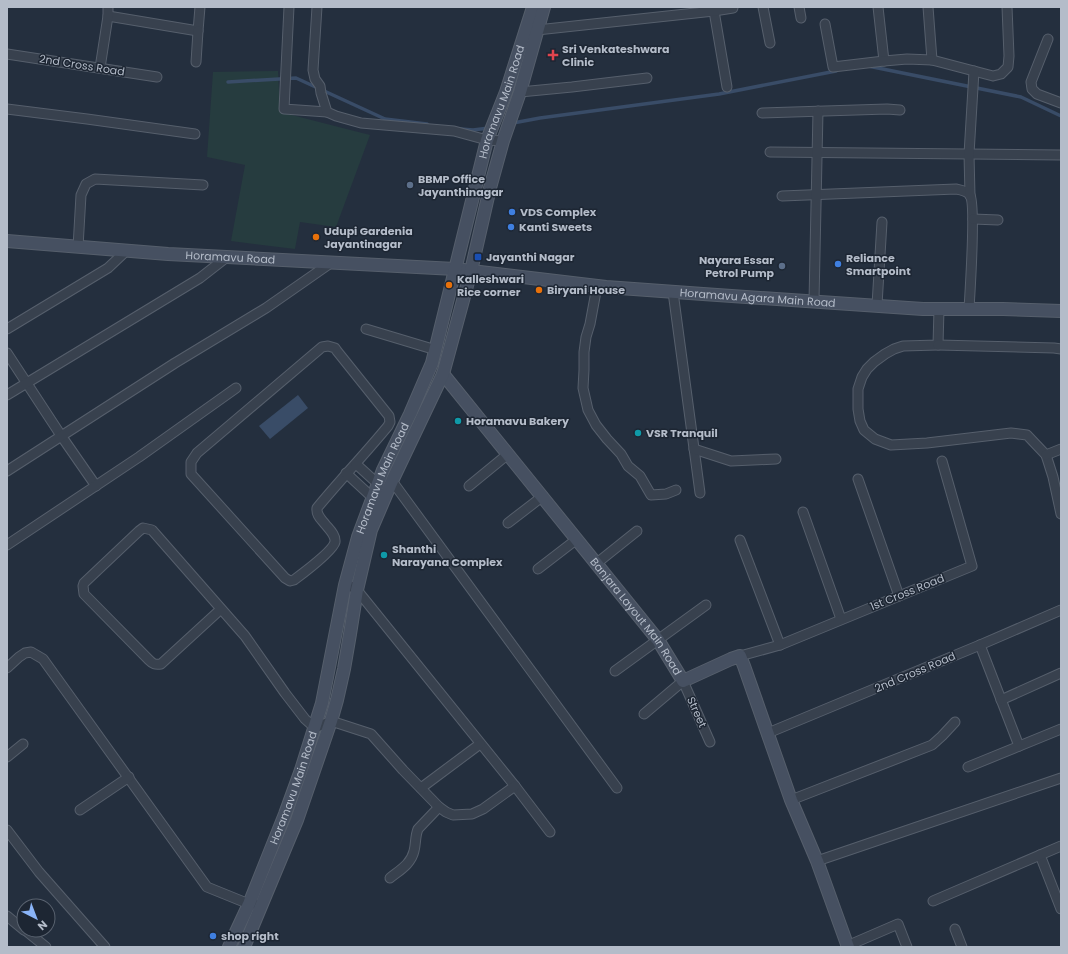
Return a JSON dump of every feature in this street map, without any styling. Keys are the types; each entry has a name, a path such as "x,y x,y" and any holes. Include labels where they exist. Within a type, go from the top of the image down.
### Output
{"main road":[{"name":"Horamavu Main Road","path":"244,947 253,925 255,904 315,728 322,703 345,583 358,537 383,470 413,408 432,363 487,140 506,92 533,7"},
{"name":"Horamavu Main Road","path":"229,947 255,904 297,820 331,721 344,669 357,590 371,530 392,481 443,374 471,271 490,188 503,141 520,92 544,7"},
{"name":"Horamavu Road","path":"7,240 168,254 455,269"},
{"name":"Horamavu Agara Main Road","path":"455,269 493,272 597,286 923,309 1060,308"},
{"name":"Banjara Layout Main Road","path":"443,374 658,640 683,681 730,658 740,656"},
{"path":"740,656 791,800 817,861 848,946"}],"street":[{"path":"196,62 200,7"},
{"path":"289,7 284,109 327,112 360,123 454,131 487,140 503,141"},
{"path":"317,7 313,70 327,112"},
{"path":"763,7 770,42"},
{"path":"799,7 801,18"},
{"path":"878,7 884,61"},
{"path":"928,7 932,60"},
{"path":"825,24 833,67 907,59 932,60 993,76 1001,74 1008,67 1007,7"},
{"path":"537,30 666,12 714,11 733,8"},
{"path":"714,11 727,88"},
{"path":"100,68 108,12 198,31"},
{"path":"1048,39 1031,82 1032,89 1037,94 1061,103"},
{"name":"2nd Cross Road","path":"7,54 157,76"},
{"path":"969,309 973,219 972,201 970,196 969,154 974,71"},
{"path":"520,92 572,88 647,78"},
{"path":"7,109 195,134"},
{"path":"762,113 887,109 900,110"},
{"path":"814,301 818,111"},
{"path":"770,152 1061,155"},
{"path":"78,247 81,195 86,184 95,179 203,185"},
{"path":"782,196 956,189 967,192 970,196"},
{"path":"973,219 998,220"},
{"path":"877,305 882,222"},
{"path":"7,329 108,268 126,251"},
{"path":"7,395 200,278 227,257"},
{"path":"7,471 266,308 332,262"},
{"path":"597,286 584,352 584,388 588,410 596,425 621,454 628,466 640,476 651,495 666,494 676,490"},
{"path":"673,292 700,493"},
{"path":"938,346 939,309"},
{"path":"366,329 436,350"},
{"path":"328,346 337,351 389,416 390,422 356,464 346,473 317,508 318,515 335,537 333,546 322,558 294,580 290,581 285,578 191,474 191,462 202,448 322,347 328,346"},
{"path":"1061,349 903,346 894,349 874,362 862,377 858,389 858,410 860,421 864,430 875,439 891,445 927,444 1011,433 1027,435 1046,455 1053,476 1061,514"},
{"path":"7,353 96,486"},
{"path":"7,545 139,457 236,388"},
{"path":"694,449 731,461 776,459"},
{"path":"1046,455 1061,449"},
{"path":"469,486 508,454"},
{"name":"1st Cross Road","path":"740,656 780,645 972,566 942,461"},
{"path":"356,464 378,484"},
{"path":"346,473 373,498"},
{"path":"858,479 899,596"},
{"path":"392,481 617,788"},
{"path":"508,524 543,496"},
{"path":"803,512 841,619"},
{"path":"221,609 161,664 157,665 148,660 84,594 83,586 84,583 139,531 144,528 148,528 156,532 245,636 285,693 315,728 331,721 371,734 439,807 453,815 472,814 483,809 515,786"},
{"path":"598,564 637,531"},
{"path":"538,570 577,538"},
{"path":"740,540 780,645"},
{"path":"345,583 357,590 515,786 550,832"},
{"path":"615,671 706,605"},
{"name":"2nd Cross Road","path":"768,733 1061,610"},
{"path":"980,645 1019,746"},
{"path":"7,668 25,653 31,652 43,659 208,887 255,904"},
{"path":"1001,700 1061,673"},
{"path":"644,714 683,681"},
{"name":"Street","path":"683,681 710,742"},
{"path":"791,800 932,745 955,722"},
{"path":"968,767 1061,729"},
{"path":"7,757 23,744"},
{"path":"421,788 480,744"},
{"path":"80,810 128,777"},
{"path":"817,861 1061,778"},
{"path":"390,878 409,863 414,852 416,833 418,829 439,807"},
{"path":"7,830 39,872 105,947"},
{"path":"933,901 1061,846"},
{"path":"1040,855 1061,909"},
{"path":"7,916 16,923"},
{"path":"848,946 898,924 907,947"},
{"path":"955,929 962,947"},
{"path":"34,938 46,947"}],"green space":[{"path":"278,71 280,112 370,135 336,227 300,222 295,249 231,241 245,165 207,157 213,72"}],"water":[{"path":"298,395 308,408 270,439 259,426"}],"waterway":[{"path":"868,66 1021,97 1061,116"},
{"path":"513,123 719,94 836,71"},
{"path":"228,82 296,78 385,119 427,124"},
{"path":"461,129 473,130 489,128"}],"place":[{"name":"Sri Venkateshwara Clinic","path":"553,55"},
{"name":"BBMP Office Jayanthinagar","path":"410,185"},
{"name":"VDS Complex","path":"512,212"},
{"name":"Kanti Sweets","path":"511,227"},
{"name":"Udupi Gardenia Jayantinagar","path":"316,237"},
{"name":"Jayanthi Nagar","path":"478,257"},
{"name":"Reliance Smartpoint","path":"838,264"},
{"name":"Nayara Essar Petrol Pump","path":"782,266"},
{"name":"Kalleshwari Rice corner","path":"449,285"},
{"name":"Biryani House","path":"539,290"},
{"name":"Horamavu Bakery","path":"458,421"},
{"name":"VSR Tranquil","path":"638,433"},
{"name":"Shanthi Narayana Complex","path":"384,555"},
{"name":"shop right","path":"213,936"}]}
